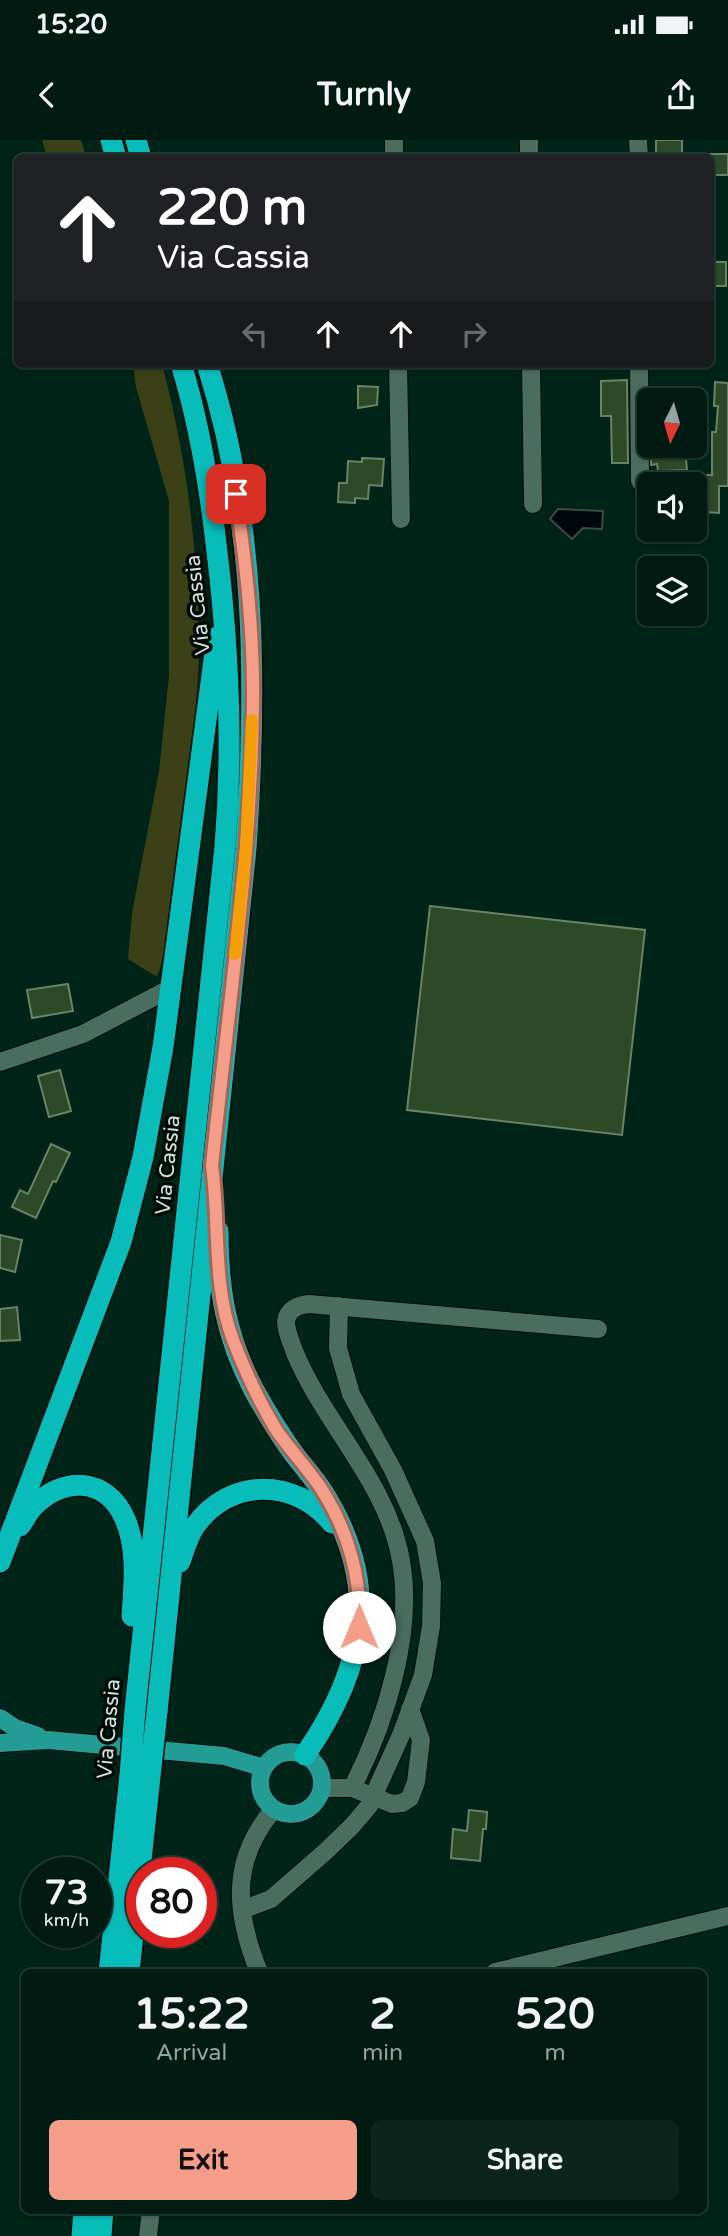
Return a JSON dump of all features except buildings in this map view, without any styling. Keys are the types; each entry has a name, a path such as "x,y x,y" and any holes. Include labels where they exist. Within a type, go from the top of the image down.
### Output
{"highway":[{"name":"Via Cassia","path":"129,1969 140,1776 135,1710 225,846 231,724 223,597 210,493 182,368"},
{"name":"Via Cassia","path":"109,1969 140,1776 157,1712 246,849 253,689 250,608 236,494 208,368"},
{"path":"0,1562 128,1219 151,1125 223,597"},
{"path":"212,1166 217,1211 218,1279 232,1338 267,1413 292,1452 321,1489 346,1539 357,1576 360,1601 354,1657 336,1704 305,1755"},
{"path":"8,1542 33,1507 53,1493 75,1484 95,1488 107,1494 124,1519 135,1564 129,1684 135,1710"},
{"path":"167,1618 178,1570 191,1533 208,1512 239,1494 267,1489 299,1496 318,1508 346,1539"},
{"path":"82,2236 84,2214"},
{"path":"101,2236 103,2214"}],"main road":[{"path":"0,1718 15,1728 47,1740"},
{"path":"0,1743 47,1740 225,1756 264,1768"},
{"path":"294,1752 305,1755 317,1765 320,1772 322,1788 318,1800 304,1812 287,1814 274,1809 261,1792 261,1775 264,1768 282,1754 294,1752"}],"street":[{"path":"398,368 401,519"},
{"path":"531,368 533,504"},
{"path":"639,368 640,472"},
{"path":"0,1062 73,1039 171,988"},
{"path":"139,1004 167,1023"},
{"path":"352,1788 369,1753 392,1679 403,1622 405,1591 400,1552 386,1513 364,1470 315,1393 297,1357 287,1329 288,1315 294,1308 309,1304 598,1329"},
{"path":"242,1910 271,1899 352,1826 374,1796 423,1675 430,1626 432,1583 425,1541 393,1470 351,1394 338,1348 339,1306"},
{"path":"322,1788 352,1788 384,1802 396,1804 407,1801 414,1789 421,1740 410,1709"},
{"path":"258,1969 242,1910 241,1877 245,1858 274,1809"},
{"path":"507,1969 728,1916"},
{"path":"149,2236 151,2214"}],"green space":[{"path":"42,140 81,140 85,154 46,154"},
{"path":"134,368 163,368 184,467 198,607 199,666 192,740 173,908 157,977 128,959 132,913 159,771 169,676 169,501 136,387"}],"shaded area":[{"path":"558,509 603,511 602,529 583,528 572,539 550,519"}],"slow traffic":[{"path":"235,954 246,849 252,720"}],"route":[{"path":"236,494 250,608 253,689 246,849 212,1166 218,1226 218,1279 232,1338 253,1387 292,1452 321,1489 346,1539 359,1588 359,1627"}]}
